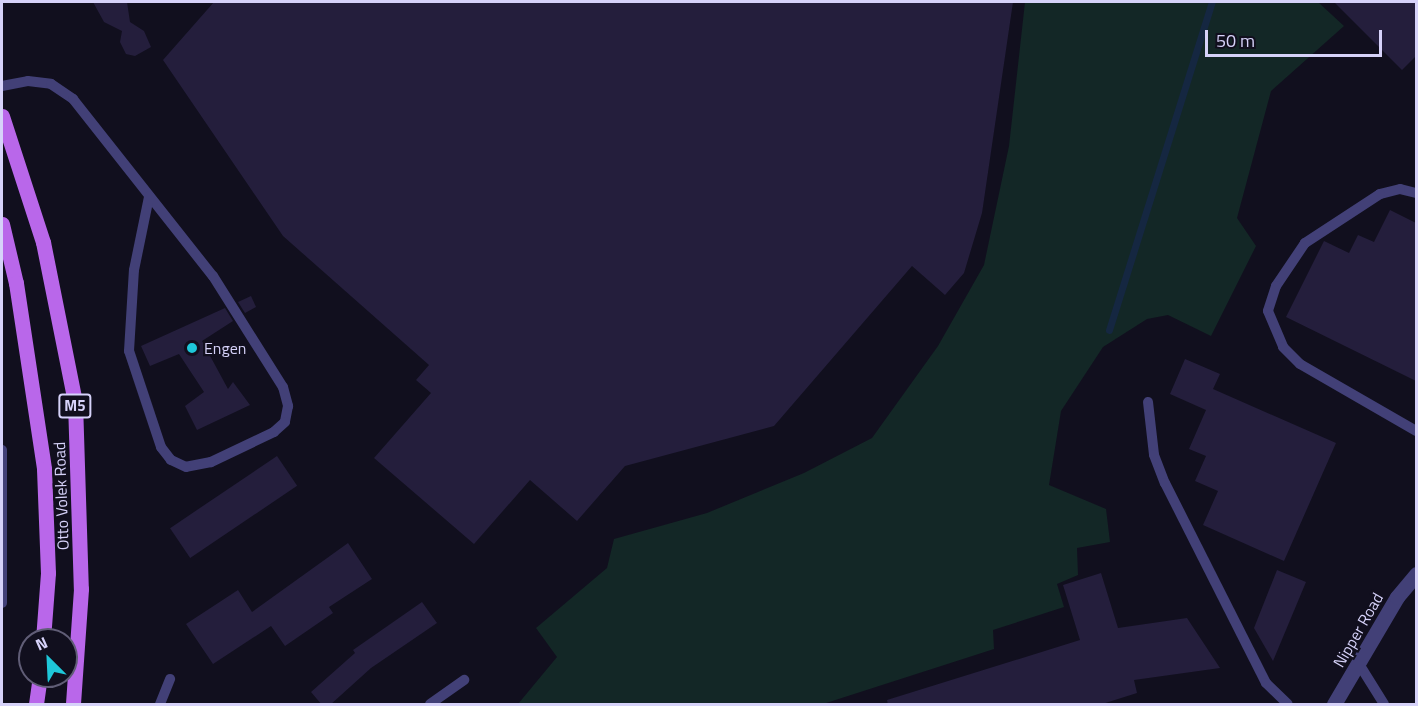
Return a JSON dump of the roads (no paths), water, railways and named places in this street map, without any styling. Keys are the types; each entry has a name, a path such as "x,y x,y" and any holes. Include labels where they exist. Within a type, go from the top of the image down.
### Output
{"main road":[{"name":"Otto Volek Road","path":"2,116 43,242 75,402 81,589 73,705"},
{"name":"Otto Volek Road","path":"2,224 16,283 44,469 48,573 44,628"},
{"path":"36,705 38,688"}],"street":[{"name":"Nipper Road","path":"1335,705 1398,597 1416,574"}],"lane":[{"path":"2,87 28,81 51,84 73,99 149,197 245,322 283,387 288,406 285,422 274,432 211,462 186,467 171,459 161,447 129,351 134,270 149,197"},
{"path":"1416,193 1400,189 1380,194 1305,243 1276,286 1268,311 1283,347 1300,364 1416,431"},
{"path":"1148,402 1154,455 1165,483 1266,683 1288,705"},
{"path":"2,450 2,603"},
{"path":"1359,664 1383,702 1395,705"},
{"path":"160,705 170,679"},
{"path":"430,705 464,680"}],"waterway":[{"path":"1109,330 1212,2"}],"place":[{"name":"Engen","path":"192,348"}]}
